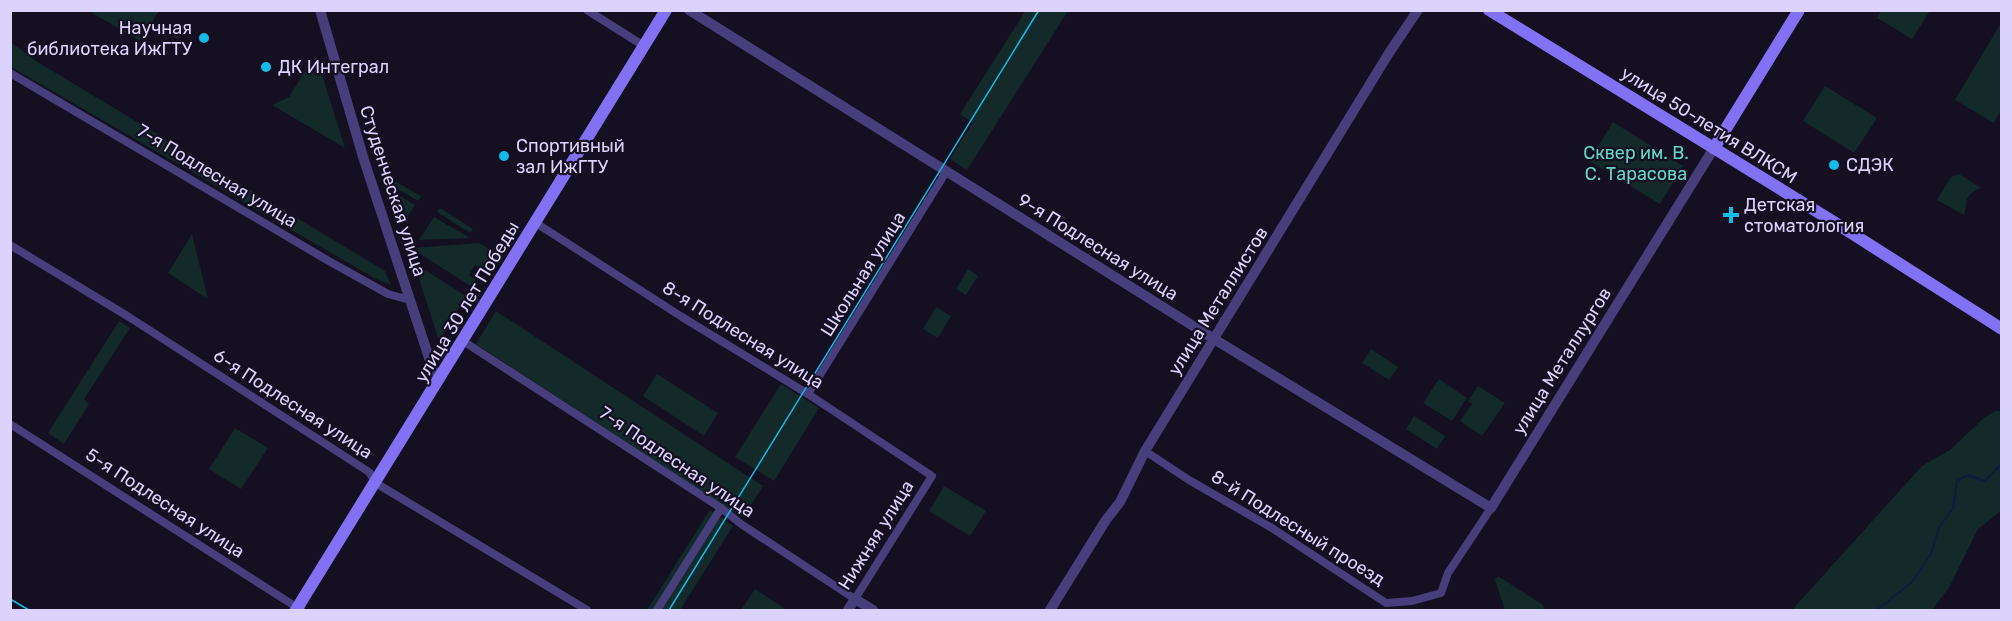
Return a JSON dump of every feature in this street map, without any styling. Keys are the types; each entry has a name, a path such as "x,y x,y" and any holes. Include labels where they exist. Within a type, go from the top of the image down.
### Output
{"main road":[{"name":"улица 30 лет Победы","path":"298,610 666,10"},
{"name":"улица 50-летия ВЛКСМ","path":"1489,10 1714,148 2001,329"},
{"path":"1714,148 1799,10"}],"street":[{"name":"Студенческая улица","path":"320,10 364,160 434,373 440,379"},
{"path":"587,10 644,46"},
{"name":"9-я Подлесная улица","path":"688,10 1214,339 1491,508"},
{"name":"улица Металлистов","path":"1050,610 1106,520 1120,502 1145,451 1389,53 1418,10"},
{"name":"7-я Подлесная улица","path":"10,73 388,294 410,300"},
{"name":"улица Металлургов","path":"1441,593 1448,573 1491,508 1714,148"},
{"name":"Школьная улица","path":"808,394 946,172"},
{"name":"8-я Подлесная улица","path":"536,223 701,329 808,394 932,476"},
{"name":"6-я Подлесная улица","path":"10,244 369,472 376,483 587,610"},
{"name":"7-я Подлесная улица","path":"463,341 721,508 741,524 873,610"},
{"name":"5-я Подлесная улица","path":"10,424 298,610"},
{"name":"8-й Подлесный проезд","path":"1145,451 1189,480 1272,528 1386,603 1412,601 1441,593"},
{"name":"Нижняя улица","path":"848,610 932,476"},
{"path":"657,610 721,508"}],"green space":[{"path":"1026,10 1068,11 967,170 950,159 973,123 960,114"},
{"path":"1881,10 1930,11 1912,39 1877,18"},
{"path":"89,11 159,11 140,41"},
{"path":"2001,23 2001,110 1994,123 1955,100"},
{"path":"11,42 36,61 385,271 391,285 376,279 11,67"},
{"path":"310,63 320,68 345,148 272,105 289,97"},
{"path":"1825,86 1877,118 1854,153 1803,121"},
{"name":"Сквер им. В. С. Тарасова","path":"1613,122 1683,166 1660,204 1589,161"},
{"path":"1959,174 1981,188 1967,199 1964,215 1937,200 1951,177"},
{"path":"391,179 421,196 418,201 393,186"},
{"path":"394,192 415,205 403,223"},
{"path":"440,208 473,229 470,233 437,212"},
{"path":"434,217 470,238 419,240"},
{"path":"192,234 208,299 168,273"},
{"path":"479,243 494,252 483,270 475,265 469,275 476,280 472,287 411,248"},
{"path":"414,263 466,296 439,341"},
{"path":"968,269 978,276 966,295 956,289"},
{"path":"936,307 951,316 938,338 923,329"},
{"path":"496,311 763,486 743,518 476,344"},
{"path":"119,321 130,328 84,399 89,404 64,444 48,433"},
{"path":"1371,349 1398,367 1389,380 1362,363"},
{"path":"657,374 718,413 704,436 643,396"},
{"path":"1439,379 1467,398 1452,421 1423,403"},
{"path":"781,384 819,408 774,481 735,457"},
{"path":"1478,386 1505,403 1482,436 1460,421 1472,404 1468,401"},
{"path":"2001,411 2001,511 1978,529 1950,586 1932,610 1792,610 1922,466 1950,450 1985,417"},
{"path":"1414,416 1445,436 1437,449 1406,429"},
{"path":"235,428 268,448 241,489 209,469"},
{"path":"944,486 986,511 970,536 929,511"},
{"path":"710,510 733,526 680,610 647,610"},
{"path":"1498,576 1543,605 1544,610 1505,610 1495,580"},
{"path":"755,589 787,610 741,610"}],"waterway":[{"path":"1877,610 1911,583 1931,554 1939,527 1953,509 1957,481 1968,475 1985,481 2002,463"}],"tram line":[{"path":"669,610 1039,10"},
{"path":"10,599 29,610"}],"place":[{"name":"Научная библиотека ИжГТУ","path":"204,38"},
{"name":"ДК Интеграл","path":"266,67"},
{"name":"Спортивный зал ИжГТУ","path":"504,156"},
{"name":"СДЭК","path":"1834,165"},
{"name":"Детская стоматология","path":"1731,215"}]}
